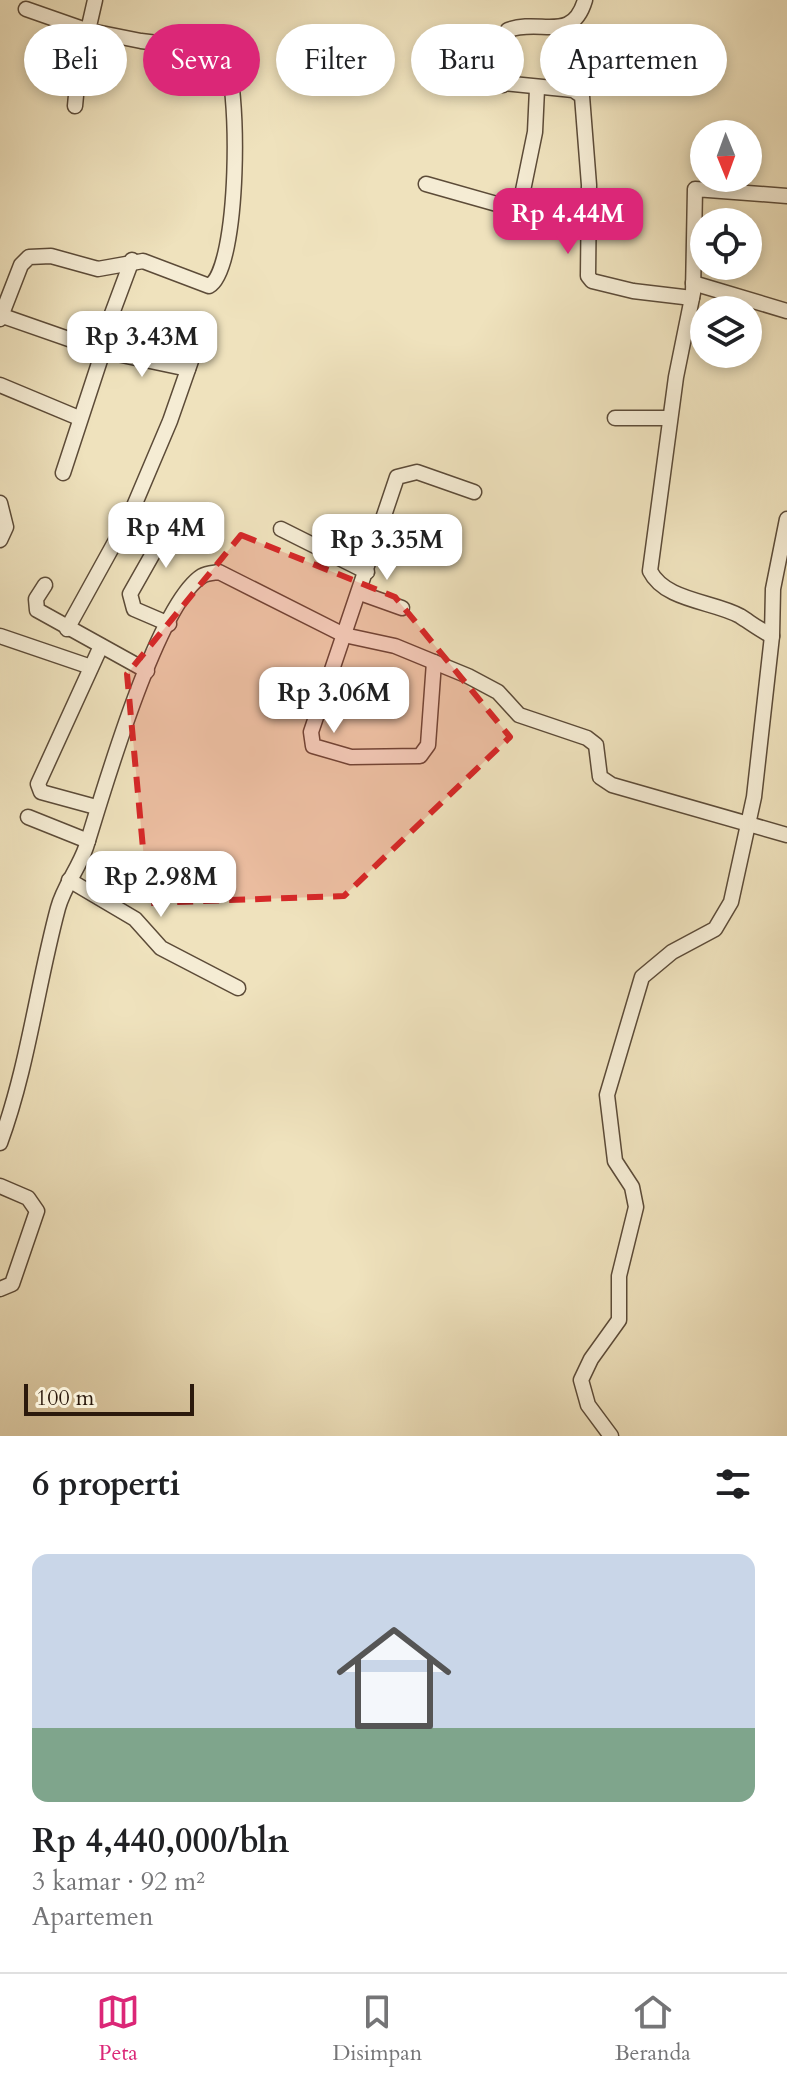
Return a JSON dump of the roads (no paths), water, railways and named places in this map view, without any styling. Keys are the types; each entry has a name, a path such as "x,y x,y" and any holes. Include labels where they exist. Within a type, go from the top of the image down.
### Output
{"street":[{"path":"88,24 95,0"},
{"path":"524,28 571,24 580,17 585,0"},
{"path":"26,9 69,24"},
{"path":"127,38 212,47 223,51 229,60 234,179 230,230 216,282 200,285 153,265 132,260 98,269 51,256 29,257 21,265 1,317 103,351 188,369"},
{"path":"524,87 573,90 584,100 589,185 588,276 592,281 633,291 693,290 787,311"},
{"path":"426,184 511,208 520,205 535,132 537,89"},
{"path":"75,106 76,96"},
{"path":"772,636 740,616 688,599 651,575 670,418 693,290 695,189 787,196"},
{"path":"63,473 103,351 110,319 132,260"},
{"path":"67,629 131,513 199,338"},
{"path":"0,385 79,418"},
{"path":"615,418 670,418"},
{"path":"434,662 428,745 420,756 351,757 318,750 313,746 311,732 401,474 417,472 474,492"},
{"path":"0,503 6,527 0,540"},
{"path":"169,624 134,609 130,594 177,511"},
{"path":"131,513 167,529"},
{"path":"611,1436 588,1405 581,1380 591,1359 619,1320 619,1276 636,1207 632,1187 615,1161 607,1095 637,984 672,952 715,929 731,902 749,824 772,636 773,589 787,519"},
{"path":"281,529 367,572"},
{"path":"0,1143 35,1019 59,906 88,841 96,807 147,671 169,624 200,578 219,572 344,635 395,646 498,692 519,715 587,738 596,745 600,777 612,785 787,835"},
{"path":"45,585 35,608 67,629 147,671"},
{"path":"360,593 402,608"},
{"path":"0,636 91,667"},
{"path":"96,807 41,792 38,784 101,646"},
{"path":"28,817 88,841"},
{"path":"69,880 135,919 161,948 238,988"},
{"path":"0,1186 28,1198 37,1211 12,1284 0,1289"}]}
